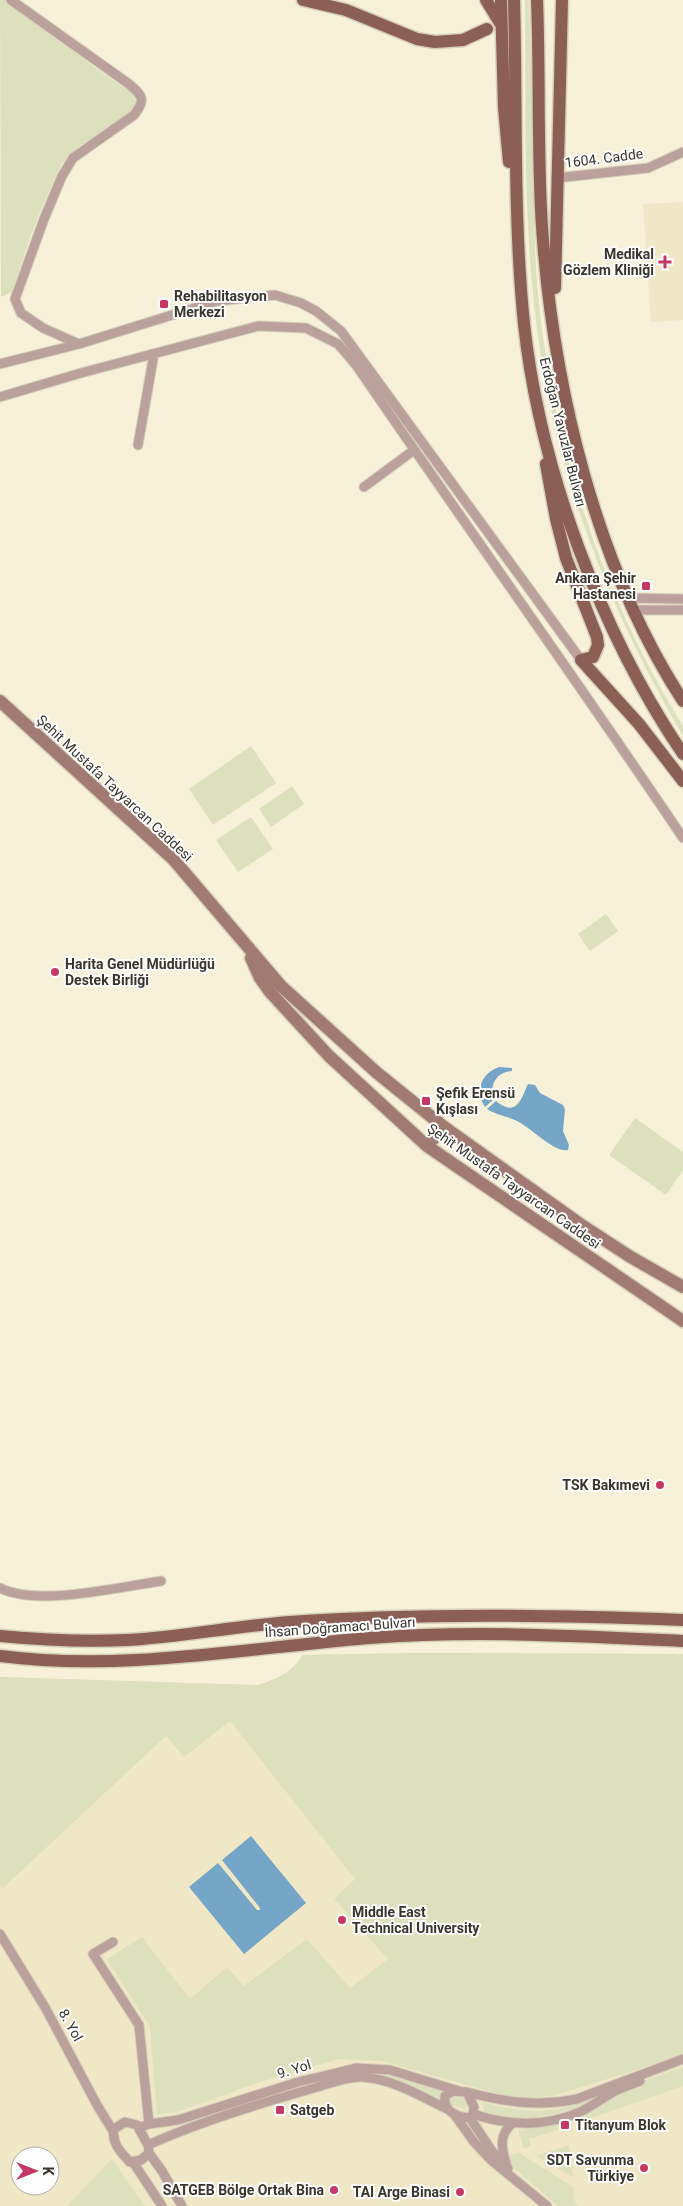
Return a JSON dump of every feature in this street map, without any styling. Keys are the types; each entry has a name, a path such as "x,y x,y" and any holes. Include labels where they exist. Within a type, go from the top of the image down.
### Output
{"main road":[{"path":"303,0 346,10 417,40 435,42 463,40 487,29"},
{"path":"486,0 501,26"},
{"path":"501,0 505,135 517,219"},
{"name":"Erdoğan Yavuzlar Bulvarı","path":"514,0 517,219 524,326 534,386 556,478 582,557 627,659 660,718 683,754"},
{"name":"Erdoğan Yavuzlar Bulvarı","path":"536,0 542,219 552,313 571,421 605,542 653,650 683,701"},
{"path":"552,313 556,274 556,178 560,122 562,0"},
{"path":"534,386 556,519 570,571 597,637 598,645 594,656 581,660 639,724 683,781"},
{"name":"Şehit Mustafa Tayyarcan Caddesi","path":"0,702 173,859 281,986 376,1072 444,1127 580,1224 629,1256 683,1287"},
{"name":"Şehit Mustafa Tayyarcan Caddesi","path":"246,946 260,978 270,992 329,1056 427,1146 683,1321"},
{"path":"427,1146 444,1127"},
{"name":"İhsan Doğramacı Bulvarı","path":"0,1636 56,1640 129,1640 288,1622 444,1615 535,1615 683,1620"},
{"name":"İhsan Doğramacı Bulvarı","path":"0,1656 43,1661 133,1660 372,1638 440,1635 557,1635 683,1641"}],"street":[{"path":"11,0 129,84 138,92 142,100 141,106 134,115 73,158 62,176 44,219 15,299 21,314 43,328 79,344"},
{"name":"1604. Cadde","path":"556,178 648,168 683,152"},
{"path":"0,364 79,344 217,301 275,295 301,303 316,311 341,331 581,660"},
{"path":"0,397 258,326 306,328 338,344 356,365 612,732 683,838"},
{"path":"138,445 154,354"},
{"path":"364,487 414,450"},
{"path":"631,604 683,599"},
{"path":"631,604 683,610"},
{"path":"0,1588 8,1592 39,1596 76,1594 161,1581"},
{"name":"8. Yol","path":"0,1934 46,2009 97,2105 113,2131 114,2140 123,2155 130,2162 133,2162 162,2206"},
{"path":"113,1942 93,1954 139,2025 149,2124"},
{"name":"9. Yol","path":"139,2128 149,2124 178,2120 298,2082 356,2068 390,2070 491,2099 529,2104 576,2099 683,2059"},
{"name":"9. Yol","path":"149,2148 174,2134 259,2105 336,2082 361,2077 387,2081 450,2111 513,2123 563,2118 595,2104 617,2090 683,2065"},
{"path":"529,2191 492,2151 472,2116 474,2107 463,2092 448,2093 445,2096 444,2102 491,2160 547,2206"},
{"path":"254,2096 259,2105"},
{"path":"113,2131 118,2125 125,2122 137,2125 182,2206"},
{"path":"506,2166 502,2138 506,2129 513,2123"},
{"path":"133,2162 141,2160 149,2148"}],"shaded area":[{"name":"Medikal Gözlem Kliniği","path":"683,202 683,320 651,322 643,204"},
{"name":"Middle East Technical University","path":"414,1653 683,1654 683,2206 0,2206 0,1677 258,1685 276,1679 292,1669 303,1655"}],"green space":[{"path":"0,0 6,0 128,90 135,98 137,105 121,120 82,145 63,162 36,221 12,292 1,297"},
{"path":"525,0 529,0 534,229 538,295 545,352 556,409 569,464 586,519 606,573 654,676 683,726 683,736 634,645 594,553 577,506 551,408 535,313 528,224 525,134"},
{"path":"251,746 276,783 213,825 189,789"},
{"path":"292,786 304,804 271,827 259,809"},
{"path":"251,817 273,849 238,872 216,840"},
{"path":"606,914 618,931 590,951 578,934"},
{"path":"635,1118 683,1152 683,1170 666,1195 609,1155"},
{"path":"414,1653 683,1654 683,2053 553,2096 514,2098 382,2061 339,2059 257,2083 177,2112 157,2114 150,2027 107,1959 142,1937 190,1999 227,1967 244,1986 307,1939 350,1988 388,1959 334,1899 355,1879 230,1721 184,1757 166,1736 3,1888 0,1885 0,1677 258,1685 284,1674 303,1655"},
{"path":"683,2067 683,2086 580,2122 587,2114 634,2084"},
{"path":"361,2072 387,2075 442,2091 440,2100 396,2080 348,2074"},
{"path":"454,2096 466,2100 468,2105 465,2109 451,2105 450,2100"},
{"path":"598,2096 584,2104 557,2113 516,2118 485,2116 482,2102 514,2109 541,2111 567,2107"},
{"path":"565,2121 567,2127 529,2139 531,2146 524,2149 518,2130 552,2126"},
{"path":"569,2145 573,2177 536,2156"},
{"path":"518,2152 573,2187 574,2200 579,2206 558,2206 512,2166 507,2156"},
{"path":"112,2159 145,2206 67,2206"}],"water":[{"path":"499,1067 512,1068 512,1071 502,1074 495,1080 492,1089 494,1099 485,1107 480,1094 480,1088 488,1073"},
{"path":"528,1084 535,1085 540,1093 563,1105 565,1109 563,1131 569,1145 568,1150 558,1148 511,1118 496,1114 487,1109 496,1101 509,1108 514,1107"},
{"path":"251,1836 306,1903 244,1954 189,1887 218,1863 257,1910 260,1910 222,1860"}],"place":[{"name":"Medikal Gözlem Kliniği","path":"665,262"},
{"name":"Rehabilitasyon Merkezi","path":"164,304"},
{"name":"Ankara Şehir Hastanesi","path":"646,586"},
{"name":"Harita Genel Müdürlüğü Destek Birliği","path":"55,972"},
{"name":"Şefik Erensü Kışlası","path":"426,1101"},
{"name":"TSK Bakımevi","path":"660,1485"},
{"name":"Middle East Technical University","path":"342,1920"},
{"name":"Satgeb","path":"280,2110"},
{"name":"Titanyum Blok","path":"565,2125"},
{"name":"SDT Savunma Türkiye","path":"644,2168"},
{"name":"SATGEB Bölge Ortak Bina","path":"334,2190"},
{"name":"TAI Arge Binasi","path":"460,2192"}]}
